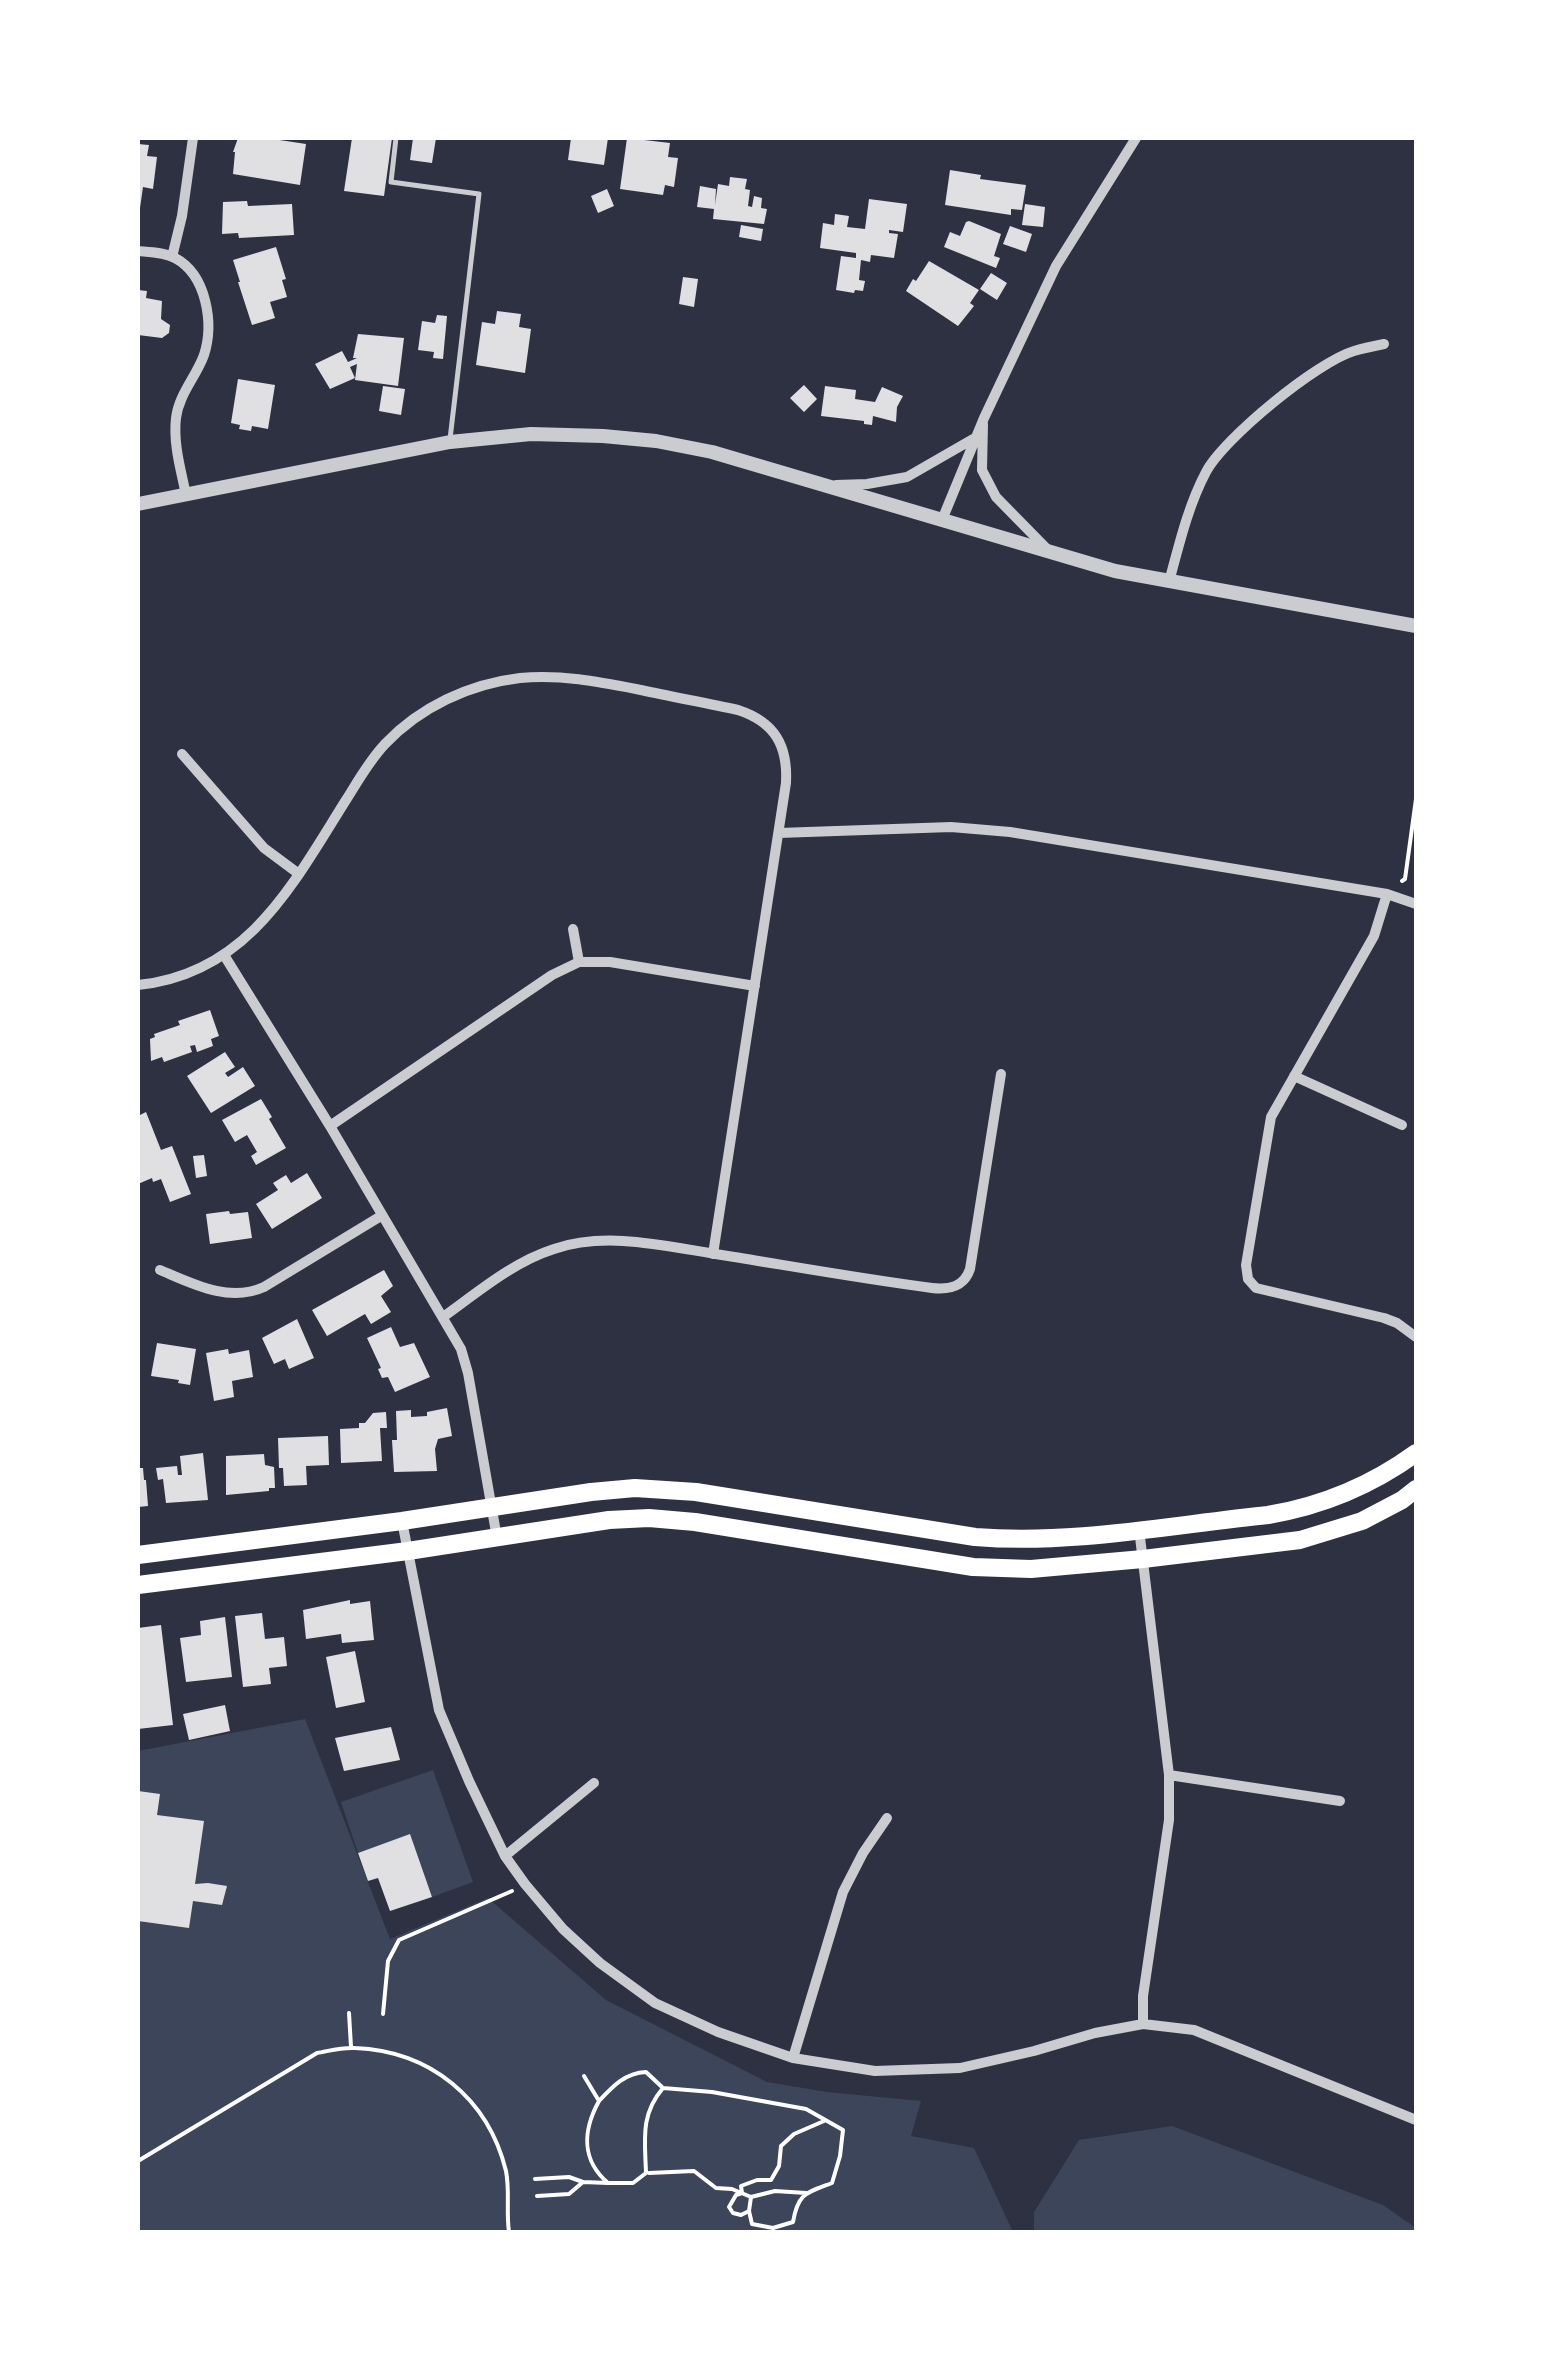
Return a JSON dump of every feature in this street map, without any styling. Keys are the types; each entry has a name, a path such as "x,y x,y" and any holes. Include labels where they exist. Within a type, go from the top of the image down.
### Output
{"main road":[{"path":"138,1555 608,1490 651,1488 992,1538 1061,1538 1302,1509 1363,1486 1416,1453"},
{"path":"138,1585 408,1551 609,1520 649,1518 973,1567 1030,1569 1287,1542 1362,1522 1416,1490"}],"street":[{"path":"172,257 194,138"},
{"path":"942,520 975,438 1056,266 1136,138"},
{"path":"138,251 172,257 188,268 204,297 209,317 205,350 181,399 176,419 186,495"},
{"path":"1169,582 1185,524 1207,470 1238,432 1320,368 1352,351 1384,344"},
{"path":"984,418 982,470 996,496 1048,552"},
{"path":"138,504 450,442 530,434 604,436 712,452 1115,571 1416,626"},
{"path":"820,486 907,478 975,438"},
{"path":"138,985 182,975 224,954 262,924 385,744 431,707 466,691 503,680 533,677 591,680 753,715 773,733 784,755 786,783 713,1254"},
{"path":"182,754 264,848 299,874"},
{"path":"779,833 951,827 1010,832 1387,894 1416,904"},
{"path":"1387,894 1374,936 1271,1117 1246,1265 1248,1279 1256,1288 1384,1318 1416,1338"},
{"path":"573,929 579,962"},
{"path":"224,954 460,1348 468,1373 497,1538"},
{"path":"330,1126 552,976 579,962 610,962 755,986"},
{"path":"443,1317 526,1262 567,1245 591,1241 629,1242 932,1288 961,1284 969,1274 974,1252 1001,1074"},
{"path":"1294,1076 1402,1126"},
{"path":"160,1270 214,1290 248,1294 381,1216"},
{"path":"402,1520 440,1710 505,1856 563,1929 600,1963 655,2003 718,2032 793,2058 874,2071 960,2068 1094,2032 1143,2024 1194,2030 1416,2120"},
{"path":"1138,1529 1170,1776 1169,1820 1143,1996 1143,2024"},
{"path":"1170,1776 1340,1800"},
{"path":"505,1856 594,1783"},
{"path":"793,2058 843,1892 887,1818"}],"lane":[{"path":"396,138 391,182 479,194 450,442"}],"path":[{"path":"1387,894 1405,879 1416,799"},
{"path":"382,2014 388,1961 399,1940 525,1884"},
{"path":"348,2013 351,2047"},
{"path":"138,2161 316,2053 351,2047 381,2050 444,2075 469,2098 488,2124 507,2177 509,2232"},
{"path":"608,2183 596,2173 586,2139 589,2119 613,2086 632,2073 646,2072 662,2088 806,2108 842,2130 832,2182 806,2193 796,2204 792,2222 772,2228 752,2224 751,2197"},
{"path":"584,2076 599,2101"},
{"path":"646,2173 644,2130 650,2103 662,2088"},
{"path":"742,2193 741,2186 771,2180 779,2166 781,2146 794,2134 826,2120"},
{"path":"535,2179 569,2177 583,2182 634,2183 646,2173 694,2171 716,2188 732,2189 751,2197 775,2191 806,2193"},
{"path":"537,2196 569,2194 583,2182"},
{"path":"742,2193 736,2195 729,2207 733,2213 749,2211"}],"shaded area":[{"path":"305,1719 390,1939 488,1898 606,2000 767,2082 921,2101 911,2136 974,2148 1013,2232 138,2232 138,1751"},
{"path":"433,1770 473,1882 432,1897 409,1835 358,1853 341,1802"},
{"path":"1172,2126 1383,2205 1416,2228 1416,2232 1034,2232 1034,2212 1079,2140"}],"building":[{"path":"238,138 306,144 300,185 233,174 233,152"},
{"path":"352,138 392,138 384,196 344,191"},
{"path":"413,138 436,138 432,163 410,160"},
{"path":"571,138 608,138 604,165 568,160"},
{"path":"627,138 670,143 668,157 678,158 674,187 665,185 663,195 620,189"},
{"path":"138,144 149,145 147,156 157,157 153,189 143,187 140,208 138,208"},
{"path":"950,170 981,175 980,179 1026,185 1022,210 1011,209 1011,215 945,205"},
{"path":"730,177 747,179 748,206 752,207 754,196 762,198 761,208 767,209 764,224 713,219 714,209 697,207 700,186 716,189 715,205 718,184 729,186"},
{"path":"607,189 614,206 598,213 591,196"},
{"path":"869,199 907,204 903,232 889,230 898,234 894,258 871,255 870,262 861,260 859,280 865,281 863,291 836,290 841,256 856,258 856,253 820,248 823,223 834,225 835,214 849,216 847,227 865,229"},
{"path":"247,201 248,206 292,204 294,235 239,238 238,233 222,234 223,202"},
{"path":"1025,204 1045,207 1043,227 1022,225"},
{"path":"969,221 1001,234 994,256 1000,258 996,268 944,247 950,232 960,236"},
{"path":"741,225 763,229 761,241 739,237"},
{"path":"1010,226 1032,234 1026,252 1003,244"},
{"path":"276,247 287,297 270,302 275,318 252,325 233,260"},
{"path":"929,261 979,290 970,303 974,306 958,326 906,291"},
{"path":"991,273 1007,283 997,300 980,289"},
{"path":"683,277 698,279 694,307 679,304"},
{"path":"138,290 147,291 146,298 162,301 161,319 170,325 169,333 162,338 138,335"},
{"path":"497,311 521,314 519,327 531,329 525,373 476,365 482,322 495,324"},
{"path":"437,315 447,316 443,359 433,358 434,352 418,350 422,321 435,323"},
{"path":"358,334 404,338 398,386 355,380 357,364 350,367 355,378 330,389 315,364 342,351 348,362 357,358 353,358"},
{"path":"238,379 275,385 268,429 252,426 251,431 231,423"},
{"path":"804,385 817,399 804,412 790,398"},
{"path":"383,386 405,389 401,415 379,411"},
{"path":"825,386 856,390 855,399 875,402 882,387 903,396 896,422 873,416 872,425 821,416"},
{"path":"210,1010 219,1036 211,1039 213,1046 197,1052 195,1045 190,1046 192,1052 164,1062 162,1057 151,1061 150,1039 154,1034"},
{"path":"225,1052 235,1067 225,1073 228,1077 243,1067 255,1086 211,1113 187,1076"},
{"path":"261,1099 286,1148 256,1165 251,1156 257,1152 247,1135 235,1142 222,1120"},
{"path":"146,1112 161,1150 172,1146 191,1194 170,1202 161,1179 138,1184 138,1116"},
{"path":"204,1155 207,1176 196,1178 193,1156"},
{"path":"307,1173 322,1198 272,1229 256,1204 278,1190 273,1183 286,1175 291,1183"},
{"path":"248,1212 252,1238 210,1244 206,1214"},
{"path":"384,1270 393,1286 381,1296 391,1312 371,1324 365,1314 327,1336 312,1310"},
{"path":"297,1319 314,1358 289,1369 285,1359 274,1364 262,1338"},
{"path":"391,1327 400,1347 414,1343 430,1377 395,1392 388,1377 382,1378 367,1338"},
{"path":"157,1343 196,1349 190,1385 151,1376"},
{"path":"228,1349 229,1354 249,1350 253,1377 232,1381 234,1397 214,1401 206,1353"},
{"path":"447,1408 452,1436 438,1439 437,1471 394,1472 392,1440 397,1440 396,1411 411,1410 411,1417"},
{"path":"386,1412 387,1428 380,1428 382,1461 341,1463 340,1429 359,1428 359,1423 365,1423 373,1413"},
{"path":"328,1436 329,1465 306,1466 307,1485 284,1486 278,1438"},
{"path":"203,1453 208,1500 166,1503 163,1479 158,1480 156,1468 177,1466 178,1475 182,1475 180,1456"},
{"path":"264,1454 265,1465 274,1467 275,1488 226,1495 226,1456"},
{"path":"138,1468 143,1468 148,1506 138,1507"},
{"path":"350,1600 350,1604 370,1601 374,1640 342,1643 341,1634 306,1639 303,1610"},
{"path":"262,1613 265,1639 284,1637 287,1666 269,1668 271,1684 243,1687 235,1616"},
{"path":"225,1617 232,1677 186,1682 180,1638 201,1635 200,1621"},
{"path":"161,1625 173,1725 138,1729 138,1628"},
{"path":"355,1651 365,1702 336,1708 326,1657"},
{"path":"225,1705 230,1731 189,1740 183,1714"},
{"path":"391,1727 400,1760 344,1771 335,1738"},
{"path":"138,1791 160,1794 157,1815 204,1821 195,1884 227,1886 222,1905 193,1901 189,1928 138,1921"},
{"path":"410,1834 432,1897 390,1911 378,1878 368,1881 358,1853"}]}
